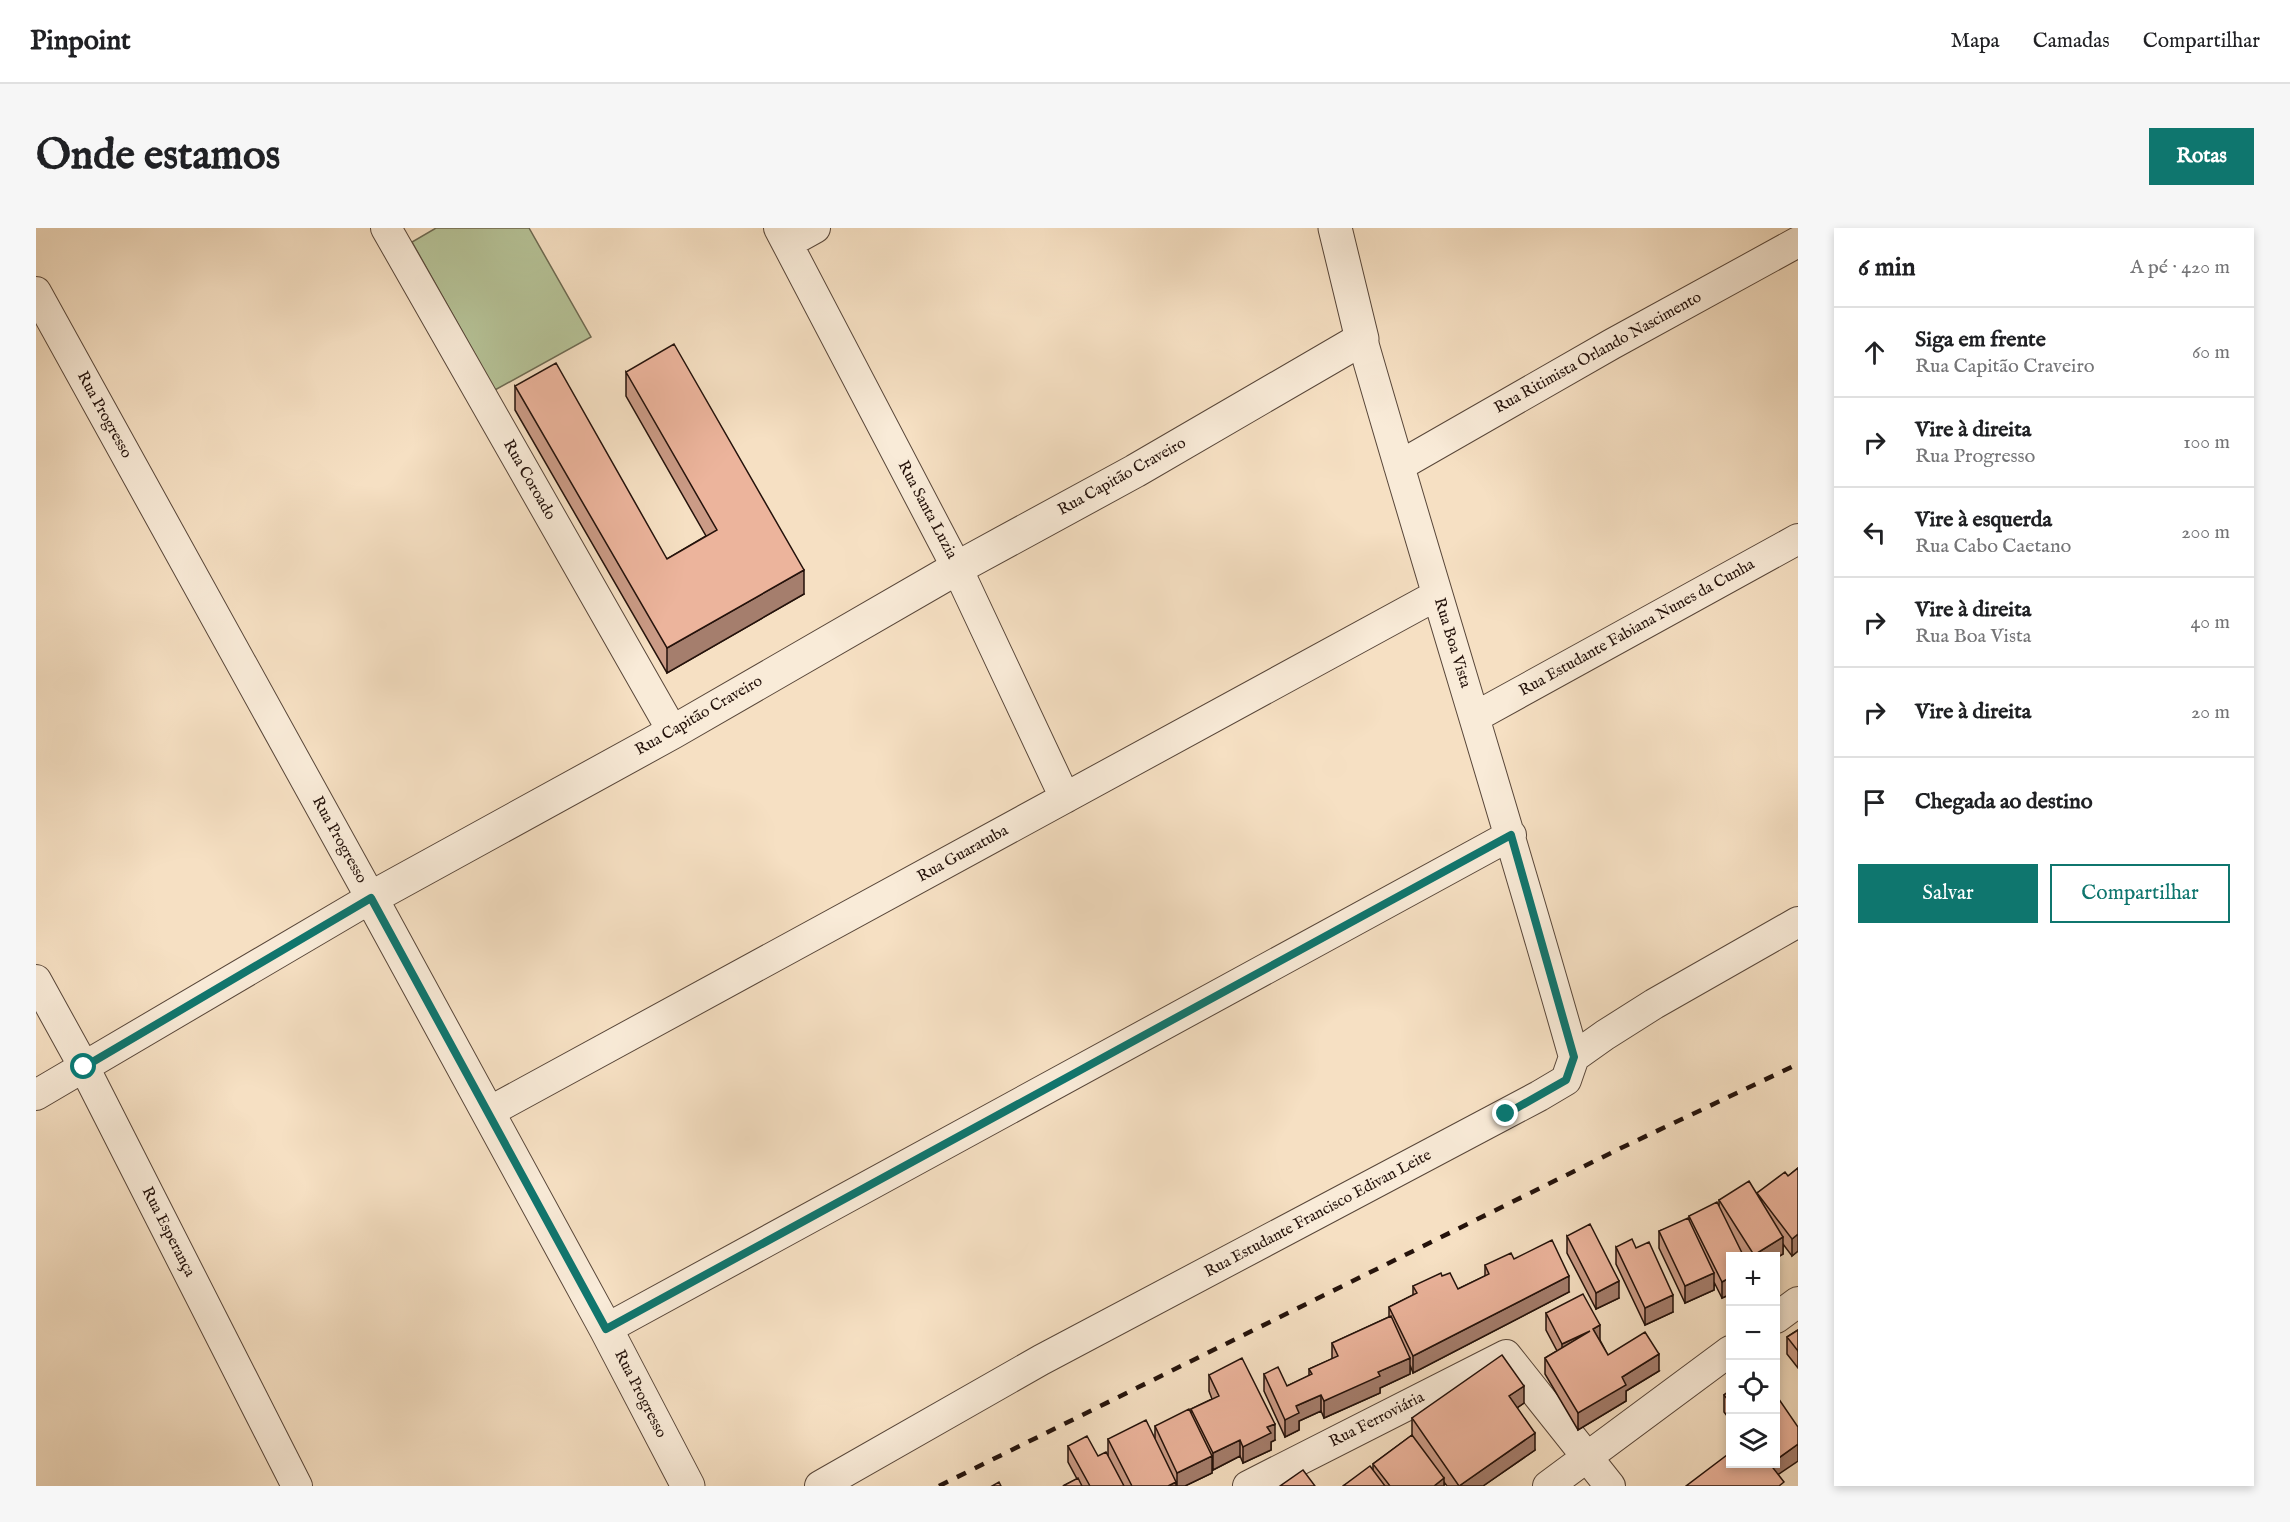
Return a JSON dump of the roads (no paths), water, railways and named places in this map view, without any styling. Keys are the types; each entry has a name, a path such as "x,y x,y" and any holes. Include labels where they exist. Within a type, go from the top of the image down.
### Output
{"street":[{"name":"Rua Coroado","path":"386,228 673,732"},
{"path":"784,236 815,228"},
{"name":"Rua Boa Vista","path":"1335,228 1362,339 1437,595 1511,835 1574,1057"},
{"name":"Rua Santa Luzia","path":"784,236 957,568 1065,798"},
{"name":"Rua Ritimista Orlando Nascimento","path":"1399,466 1612,344 1798,242"},
{"name":"Rua Progresso","path":"36,292 489,1112 688,1486"},
{"name":"Rua Capitão Craveiro","path":"36,1095 371,898 673,732 957,568 1135,471 1362,339"},
{"name":"Rua Estudante Fabiana Nunes da Cunha","path":"1475,717 1798,538"},
{"name":"Rua Guaratuba","path":"489,1112 1437,595"},
{"path":"606,1329 1511,835"},
{"path":"1574,1057 1654,1004 1798,922"},
{"name":"Rua Esperança","path":"36,980 84,1067 297,1486"},
{"name":"Rua Estudante Francisco Edivan Leite","path":"820,1486 1041,1360 1539,1096 1566,1080 1574,1057"},
{"path":"1780,1315 1798,1302"},
{"path":"1548,1486 1726,1354"},
{"name":"Rua Ferroviária","path":"1248,1486 1506,1355 1587,1458"},
{"path":"1587,1458 1610,1486"}],"railway":[{"path":"939,1486 1621,1148 1798,1064"}]}
